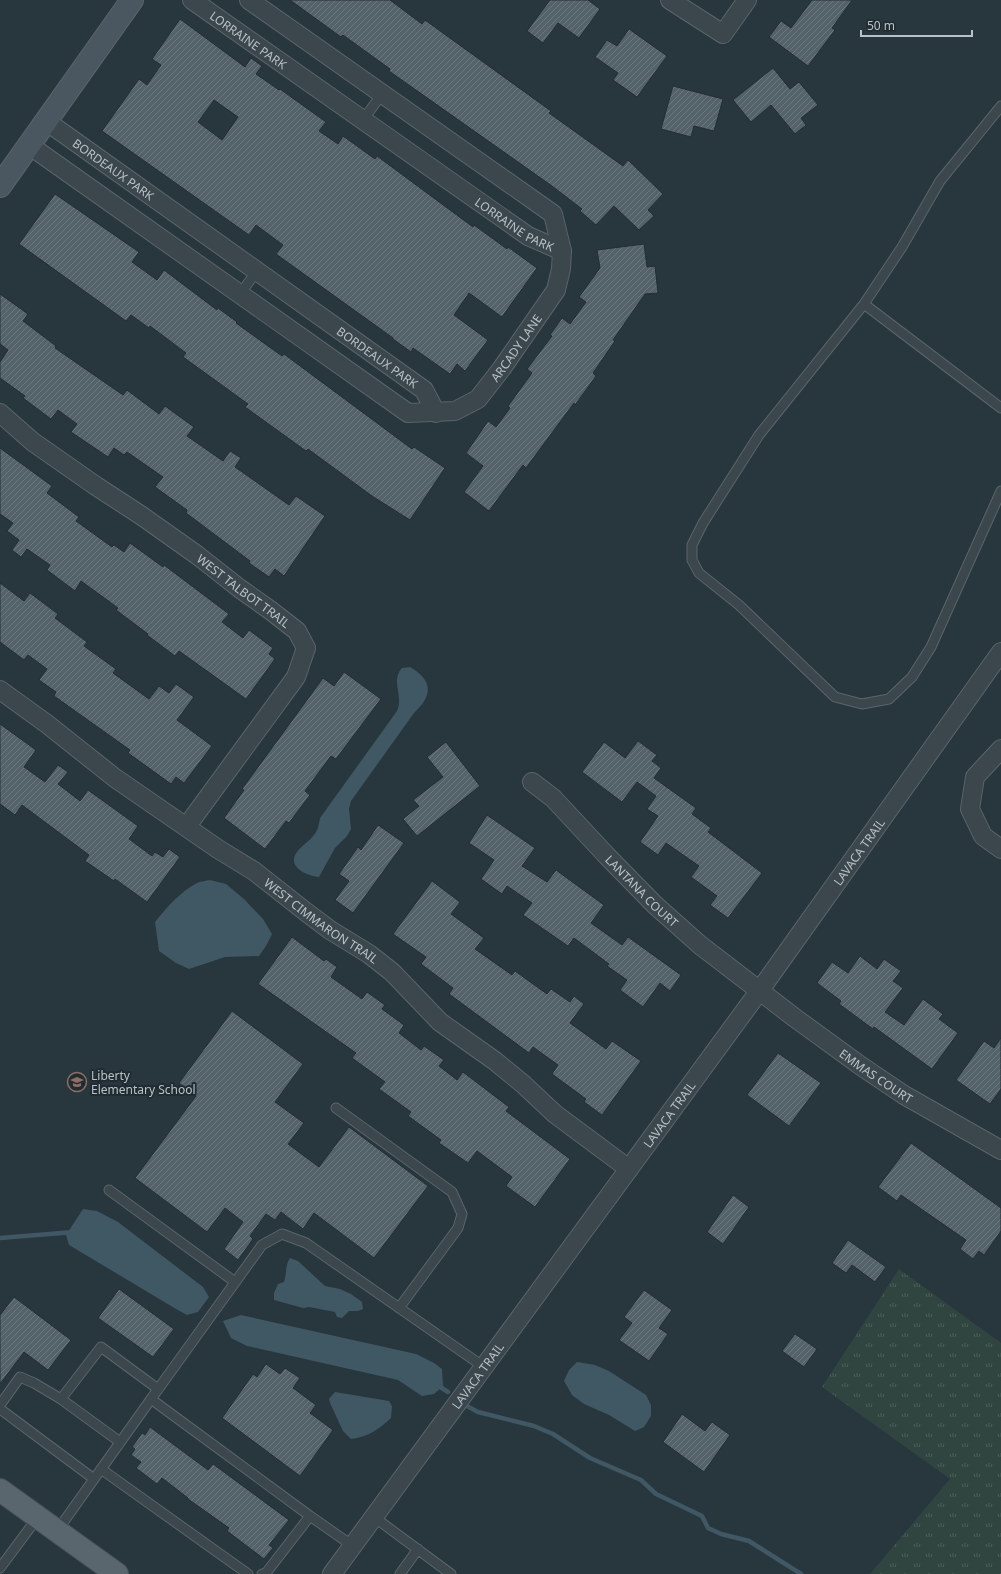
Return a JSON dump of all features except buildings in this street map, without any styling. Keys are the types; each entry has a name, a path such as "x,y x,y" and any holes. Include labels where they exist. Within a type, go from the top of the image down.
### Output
{"main road":[{"path":"0,186 132,0"},
{"path":"0,1490 117,1574"}],"street":[{"name":"LORRAINE PARK","path":"248,0 553,214 562,251"},
{"path":"670,0 723,34 747,0"},
{"name":"LORRAINE PARK","path":"204,3 363,120 528,236 562,251"},
{"name":"BORDEAUX PARK","path":"46,121 424,390 436,413"},
{"path":"29,145 408,413 436,413"},
{"path":"87,186 104,162"},
{"name":"ARCADY LANE","path":"436,413 455,411 478,399 502,368 556,290 561,269 562,251"},
{"name":"WEST TALBOT TRAIL","path":"0,413 33,442 142,516 270,610 297,631 306,648 296,677 187,826"},
{"name":"LAVACA TRAIL","path":"332,1574 760,990 1001,652"},
{"name":"WEST CIMMARON TRAIL","path":"0,690 47,724 115,778 187,826 218,849 254,870 330,930 369,954 392,972 440,1022 495,1061 523,1084 555,1114 629,1169"},
{"path":"1001,749 975,777 970,808 983,836 1001,849"},
{"name":"LANTANA COURT","path":"532,782 553,798 607,856 655,904 700,945 760,990"},
{"name":"EMMAS COURT","path":"760,990 807,1027 904,1095 1001,1150"}],"lane":[{"path":"363,120 382,94"},
{"path":"1001,106 940,181 902,246 864,304 759,435 692,545 692,560 699,573 739,605 835,696 862,704 889,699 912,677 931,647 1001,491"},
{"path":"240,294 257,271"},
{"path":"864,304 1001,408"},
{"path":"336,1108 452,1192 462,1214 458,1228 399,1308"},
{"path":"109,1190 235,1282"},
{"path":"57,1531 262,1246 282,1234 306,1243 484,1367"},
{"path":"61,1399 101,1348 158,1389"},
{"path":"0,1405 20,1377 34,1383 61,1399 120,1442"},
{"path":"151,1399 353,1546"},
{"path":"0,1409 94,1478"},
{"path":"101,1469 248,1574"},
{"path":"262,1574 266,1573 310,1516"},
{"path":"0,1568 38,1517"},
{"path":"374,1518 451,1574"},
{"path":"400,1574 418,1549"}],"green space":[{"path":"899,1269 1001,1343 1001,1574 870,1574 950,1479 822,1387"}],"water":[{"path":"410,667 423,677 426,683 428,688 425,700 351,801 349,809 351,829 347,836 335,848 319,877 301,871 295,864 295,855 315,833 320,818 397,711 399,700 397,678 402,668"},
{"path":"210,880 226,884 244,899 263,919 272,934 259,956 225,957 189,969 176,963 159,951 155,922 185,890 199,882"},
{"path":"83,1209 97,1211 118,1222 203,1287 209,1297 198,1312 187,1315 69,1245 66,1235"},
{"path":"290,1258 298,1261 325,1286 340,1289 351,1294 362,1302 363,1309 358,1311 349,1311 342,1318 337,1317 335,1312 309,1307 303,1308 274,1300 274,1293 278,1284 284,1282 287,1263"},
{"path":"241,1315 416,1354 442,1369 443,1386 434,1394 422,1396 398,1380 247,1346 231,1338 223,1321"},
{"path":"577,1362 595,1365 609,1371 646,1395 651,1405 651,1416 644,1427 635,1431 609,1415 584,1404 572,1395 564,1381 569,1370"},
{"path":"335,1392 389,1401 392,1406 391,1418 373,1432 351,1439 343,1431 330,1403 329,1399"}],"waterway":[{"path":"0,1238 74,1232"},
{"path":"437,1385 448,1392"},
{"path":"465,1405 478,1412 534,1426 553,1434 590,1458 641,1480 656,1494 702,1516 708,1528 721,1534 749,1541 801,1574"}],"place":[{"name":"Liberty Elementary School","path":"77,1082"}]}
